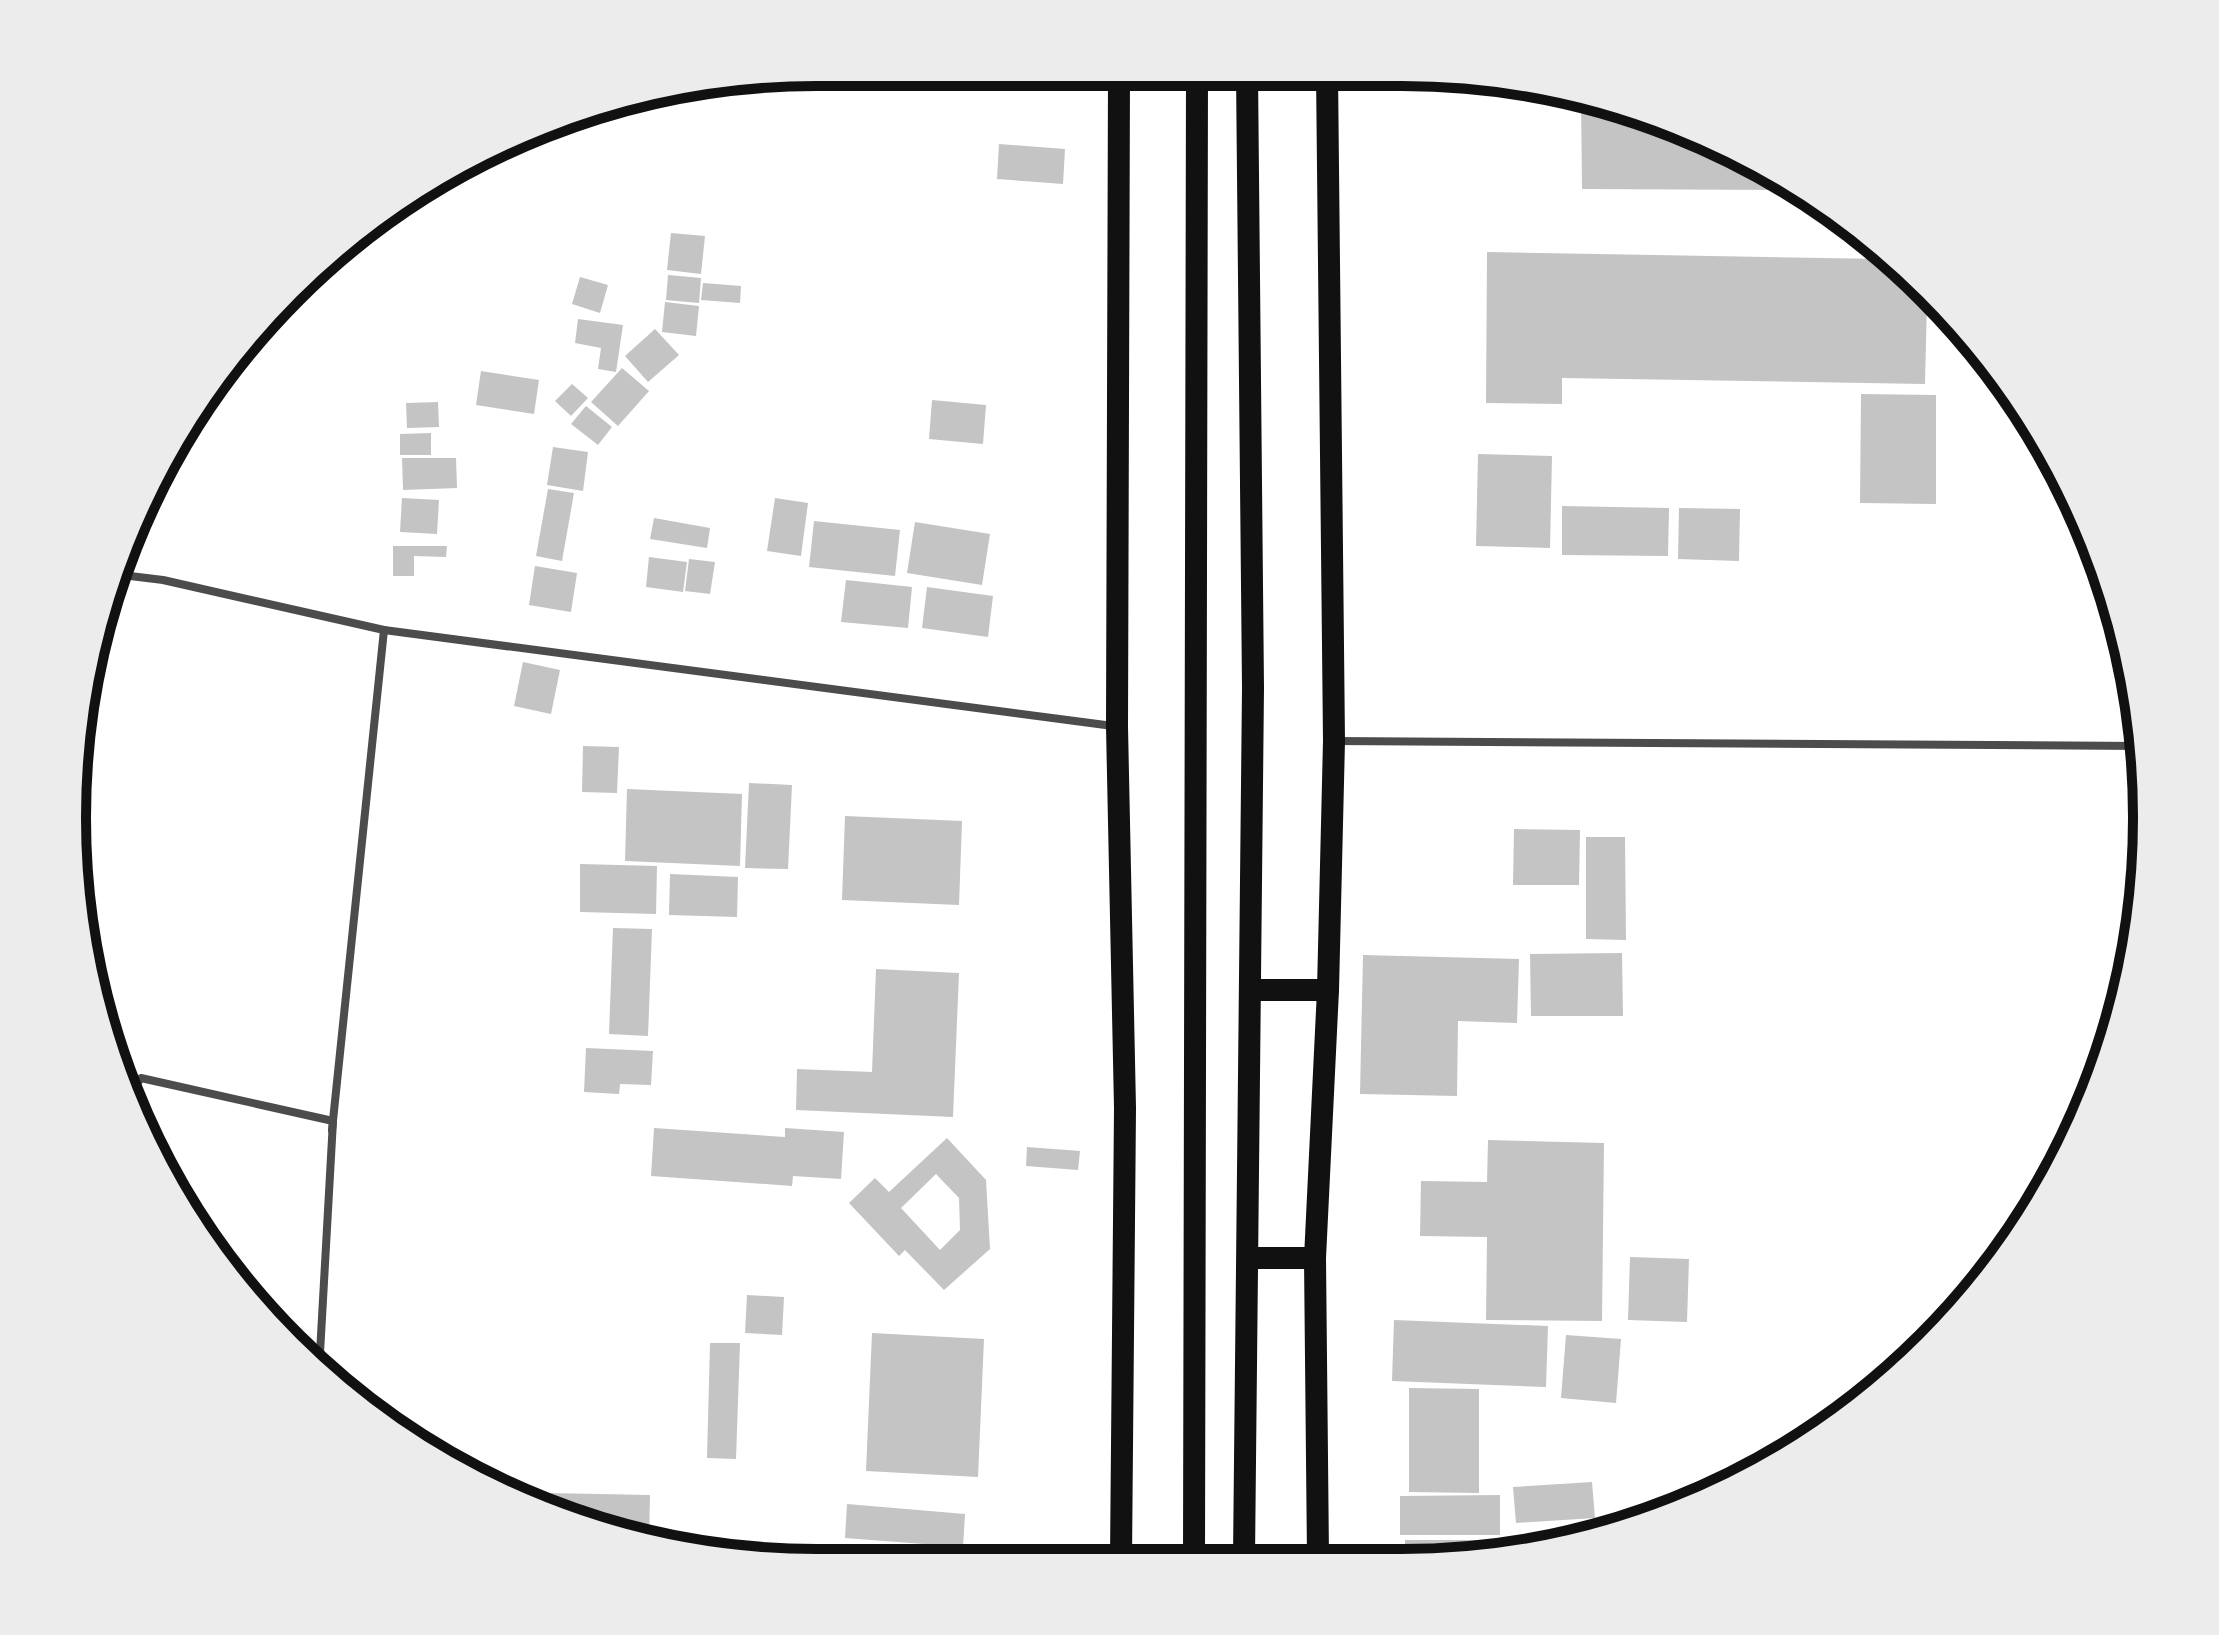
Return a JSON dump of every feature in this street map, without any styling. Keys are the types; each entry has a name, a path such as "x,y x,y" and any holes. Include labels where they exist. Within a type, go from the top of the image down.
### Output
{"highway":[{"path":"1119,86 1117,727 1125,1108 1121,1549"},
{"path":"1194,1549 1197,86"},
{"path":"1244,1549 1253,672 1247,86"},
{"path":"1318,1549 1315,1258 1328,990 1334,741 1327,86"},
{"path":"1251,990 1328,990"},
{"path":"1248,1258 1315,1258"}],"street":[{"path":"127,576 163,580 384,630 1117,727"},
{"path":"316,1349 332,1130 384,630"},
{"path":"1334,741 2129,746"},
{"path":"137,1084 141,1078 333,1121 332,1130"}],"building":[{"path":"1581,109 1681,142 1725,161 1777,190 1582,189"},
{"path":"999,144 1065,149 1063,184 997,179"},
{"path":"671,233 705,236 701,274 667,270"},
{"path":"1487,252 1873,259 1927,309 1925,384 1562,378 1562,404 1486,403"},
{"path":"668,275 701,278 699,303 666,300"},
{"path":"580,277 608,285 600,313 572,304"},
{"path":"703,283 741,286 740,303 701,300"},
{"path":"665,302 699,306 696,336 662,332"},
{"path":"578,319 623,325 616,372 598,369 601,348 575,343"},
{"path":"655,329 679,355 648,382 625,356"},
{"path":"622,368 649,391 618,426 591,402"},
{"path":"481,371 539,380 534,414 476,405"},
{"path":"572,384 588,398 571,416 555,401"},
{"path":"1861,394 1936,395 1936,504 1860,503"},
{"path":"932,400 986,405 983,444 929,439"},
{"path":"438,402 439,427 407,428 406,403"},
{"path":"586,406 612,427 598,445 571,424"},
{"path":"431,433 431,455 400,455 400,434"},
{"path":"553,447 588,452 583,491 547,485"},
{"path":"1478,454 1552,456 1550,548 1476,546"},
{"path":"402,458 456,458 457,488 403,490"},
{"path":"548,489 574,493 562,561 536,556"},
{"path":"402,498 439,500 437,534 400,532"},
{"path":"775,498 808,503 801,556 767,551"},
{"path":"1562,506 1669,508 1668,556 1562,555"},
{"path":"1679,508 1740,509 1739,561 1678,559"},
{"path":"654,518 710,528 707,548 650,539"},
{"path":"814,521 900,530 895,576 809,567"},
{"path":"915,522 990,534 982,585 907,573"},
{"path":"393,546 447,546 446,557 414,556 414,576 393,576"},
{"path":"649,557 687,562 683,592 646,587"},
{"path":"689,559 715,562 710,594 685,591"},
{"path":"535,566 577,573 571,612 529,605"},
{"path":"846,580 912,587 908,628 841,622"},
{"path":"927,587 993,596 988,637 922,628"},
{"path":"523,662 560,670 551,714 514,706"},
{"path":"583,746 619,747 617,793 582,792"},
{"path":"749,783 792,785 788,869 745,868"},
{"path":"627,789 742,794 740,866 625,861"},
{"path":"845,816 962,821 959,905 842,900"},
{"path":"1514,829 1580,830 1579,885 1513,885"},
{"path":"1586,837 1625,837 1626,940 1586,939"},
{"path":"580,864 657,866 656,914 580,912"},
{"path":"2126,870 2131,870 2129,892 2125,892"},
{"path":"670,874 738,877 737,917 669,915"},
{"path":"613,928 652,929 648,1036 609,1034"},
{"path":"1622,953 1623,1016 1531,1016 1530,954"},
{"path":"1363,955 1519,959 1517,1023 1458,1021 1457,1096 1360,1094"},
{"path":"876,969 959,973 953,1117 796,1110 797,1069 872,1072"},
{"path":"586,1048 653,1051 651,1085 620,1084 619,1094 584,1092"},
{"path":"654,1128 785,1137 785,1128 844,1132 841,1179 793,1176 792,1186 651,1176"},
{"path":"947,1138 986,1180 990,1249 944,1290 905,1250 899,1256 849,1203 875,1178 889,1192","holes":["936,1174 959,1198 960,1230 940,1250 901,1208"]},
{"path":"1488,1140 1604,1143 1602,1321 1486,1320 1487,1237 1420,1236 1421,1181 1487,1182"},
{"path":"1027,1147 1080,1151 1078,1170 1026,1166"},
{"path":"1630,1257 1689,1259 1687,1322 1628,1320"},
{"path":"747,1295 784,1297 782,1335 745,1333"},
{"path":"1394,1320 1548,1326 1546,1387 1392,1381"},
{"path":"872,1333 984,1339 978,1477 866,1471"},
{"path":"1566,1335 1621,1339 1616,1403 1561,1398"},
{"path":"710,1343 740,1343 736,1459 707,1458"},
{"path":"1409,1388 1479,1389 1479,1493 1409,1492"},
{"path":"1592,1482 1595,1518 1516,1523 1513,1487"},
{"path":"548,1493 650,1495 649,1529 582,1510 548,1497"},
{"path":"1500,1495 1500,1535 1400,1535 1400,1496"},
{"path":"847,1504 965,1514 963,1547 845,1538"},
{"path":"1405,1540 1499,1540 1497,1543 1405,1549"}]}
